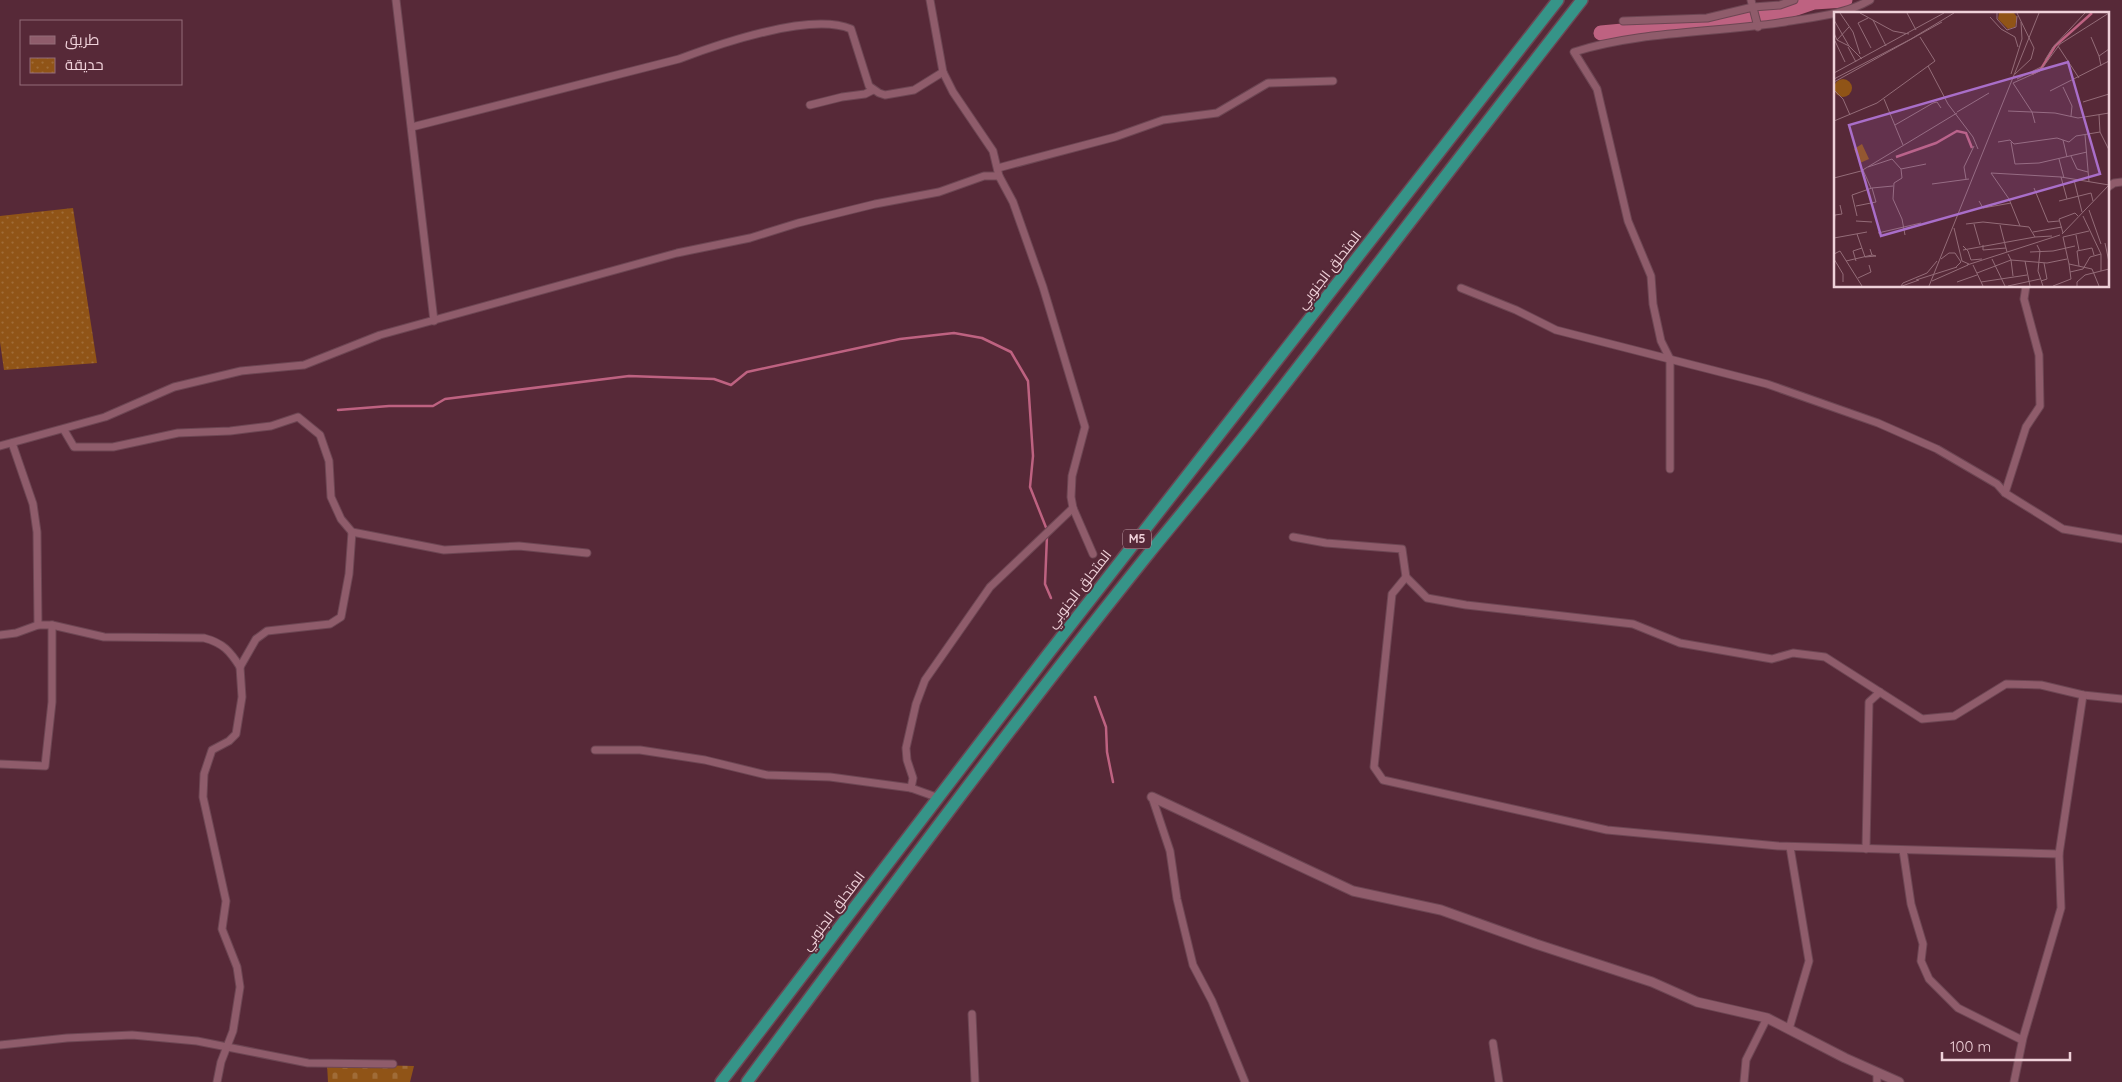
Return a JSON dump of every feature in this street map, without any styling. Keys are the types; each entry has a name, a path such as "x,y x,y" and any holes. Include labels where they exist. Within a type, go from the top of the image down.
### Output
{"highway":[{"name":"المتحلق الجنوبي","path":"721,1082 1048,654 1558,0"},
{"name":"M5","path":"747,1082 1062,666 1415,217 1455,162 1582,0"}],"street":[{"path":"396,0 434,321"},
{"path":"930,0 943,72 953,92 992,152 1013,202 1043,287 1085,427 1070,487 1073,508 1093,554"},
{"path":"1623,21 1707,18 1752,4 1780,5 1794,0"},
{"path":"1840,12 1852,9 1870,0"},
{"path":"1752,4 1758,27"},
{"path":"1670,469 1670,359 1661,341 1653,304 1651,276 1626,213 1597,89 1574,52 1603,43 1758,27 1834,13"},
{"path":"412,127 679,59 746,37 804,26 840,26 851,28 856,38 869,86 873,90 885,95 914,90 943,72"},
{"path":"0,446 106,417 174,387 241,371 304,365 380,335 677,253 750,238 798,223 876,204 939,192 1163,120 1217,113 1268,83 1333,82"},
{"path":"810,105 842,97 865,94 873,90"},
{"path":"2110,186 2122,182"},
{"path":"1461,288 1516,310 1556,330 1767,384 1878,423 1937,449 1997,484 2005,493 2064,529 2122,539"},
{"path":"2005,493 2026,427 2040,406 2039,356 2024,299 2026,288"},
{"path":"64,430 74,447 113,447 178,433 271,426 298,417 320,435 329,461 331,498 341,519 352,532 444,550 520,546 587,554"},
{"path":"12,443 33,504 37,532 38,625"},
{"path":"911,788 913,778 907,760 906,748 916,704 925,680 990,587 1073,508"},
{"path":"240,667 256,639 267,632 330,624 341,617 352,532"},
{"path":"1293,537 1326,543 1402,549 1406,577 1427,598 1466,605 1633,624 1680,643 1772,659 1793,653 1825,657 1922,719 1954,716 2006,684 2040,685 2083,695 2122,699"},
{"path":"1406,577 1392,594 1374,767 1383,780 1607,830 1790,846 2059,854"},
{"path":"0,635 16,633 38,625 52,625 104,637 204,638 217,642 226,648 240,667 242,698 236,734 229,741 215,748 210,754 202,787 226,900 222,929 239,980 233,1031 217,1082"},
{"path":"0,764 45,766 52,702 52,625"},
{"path":"1866,849 1869,702 1880,692"},
{"path":"2014,1082 2022,1040 2060,908 2059,854 2083,695"},
{"path":"595,750 640,750 705,760 767,774 830,777 911,788 939,798"},
{"path":"1152,797 1353,891 1442,910 1536,944 1652,982 1697,1002 1767,1018 1898,1082"},
{"path":"1152,797 1170,851 1177,899 1193,965 1212,1001 1245,1082"},
{"path":"1789,1029 1809,961 1790,846"},
{"path":"1903,850 1911,904 1922,944 1921,961 1929,980 1958,1008 2022,1040"},
{"path":"972,1014 975,1082"},
{"path":"1744,1082 1746,1060 1767,1018"},
{"path":"0,1044 67,1038 132,1036 197,1041 308,1063 393,1064"},
{"path":"1493,1043 1499,1082"},
{"path":"1877,1072 1877,1082"}],"green space":[{"path":"73,208 97,363 4,370 0,342 0,216"},
{"path":"327,1064 414,1066 410,1082 328,1082"}],"waterway":[{"path":"1601,33 1677,26 1703,27 1785,12 1814,2 1845,0"},
{"path":"338,410 389,406 433,406 445,399 629,376 714,379 731,385 747,372 900,339 954,333 982,338 1011,352 1028,381 1033,456 1030,487 1047,530"},
{"path":"1047,536 1045,584 1051,598"},
{"path":"1095,697 1106,727 1107,752 1113,782"}]}
